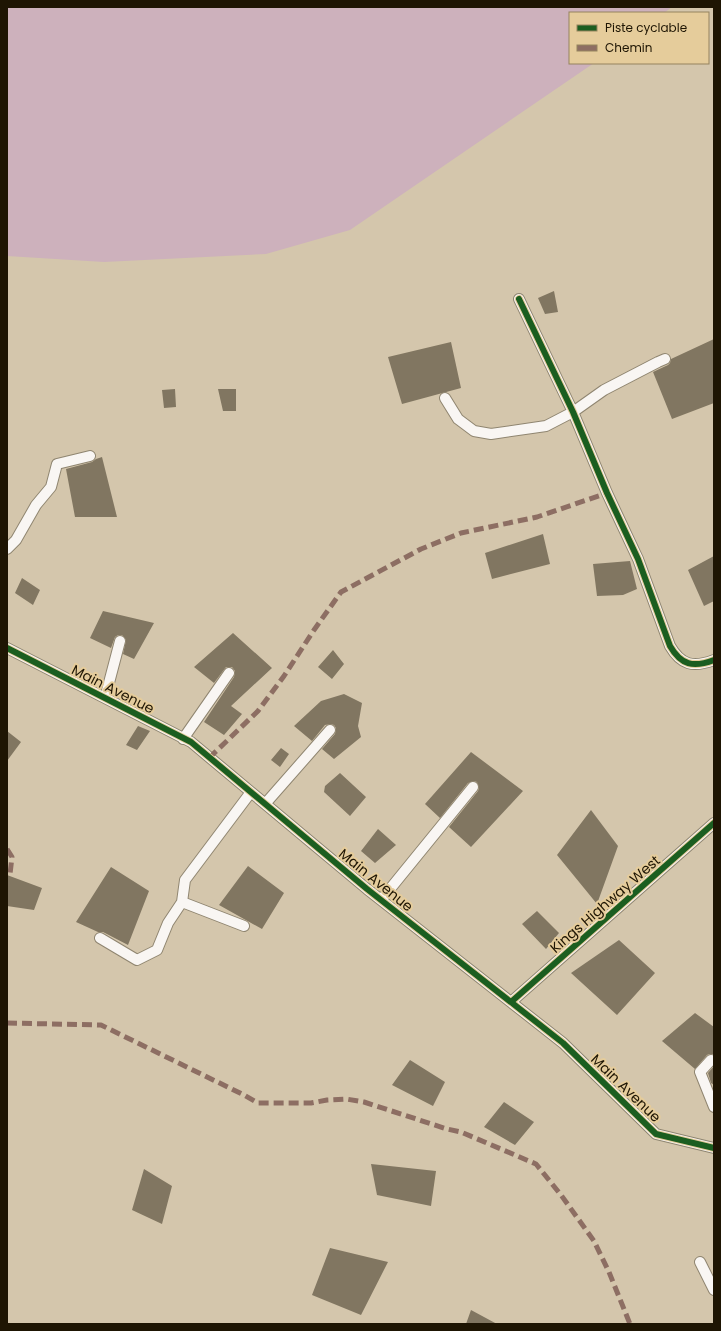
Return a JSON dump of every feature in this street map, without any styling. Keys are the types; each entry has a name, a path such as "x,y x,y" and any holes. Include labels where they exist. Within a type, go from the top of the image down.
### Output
{"street":[{"path":"519,299 573,412 607,492 638,559 670,646 676,656 685,663 708,663 714,660"},
{"path":"446,398 458,419 474,431 491,434 546,426 573,412 604,390 665,359"},
{"path":"7,549 16,540 36,506 51,486 57,464 90,456"},
{"path":"105,698 120,641"},
{"name":"Main Avenue","path":"7,648 191,742 381,900 562,1043 656,1134 714,1148"},
{"path":"183,738 229,673"},
{"path":"265,804 330,730"},
{"path":"381,900 473,787"},
{"path":"100,938 137,960 157,950 168,923 182,902 185,880 251,792"},
{"name":"Kings Highway West","path":"511,1002 714,823"},
{"path":"182,902 244,926"},
{"path":"711,1060 700,1072 714,1106"},
{"path":"700,1262 714,1290"}],"shaded area":[{"path":"7,7 672,7 665,12 569,12 569,64 593,64 350,230 266,254 104,262 7,256"}],"building":[{"path":"554,291 558,312 545,314 538,298"},
{"path":"714,339 714,403 672,419 653,372 668,365 671,359"},
{"path":"451,342 461,388 402,404 388,357"},
{"path":"175,389 176,407 164,408 162,390"},
{"path":"218,389 236,389 236,411 223,411"},
{"path":"102,457 117,517 75,517 66,469 92,462"},
{"path":"543,534 550,564 492,579 485,553"},
{"path":"714,556 714,601 704,606 688,570"},
{"path":"630,561 637,589 623,595 597,596 593,564"},
{"path":"22,578 40,590 33,605 15,593"},
{"path":"103,611 154,623 134,659 123,654 126,640 122,635 115,637 111,648 90,638"},
{"path":"233,633 272,668 231,706 242,714 224,735 204,722 234,677 235,671 232,667 226,667 214,683 194,667"},
{"path":"333,650 344,664 332,679 318,667"},
{"path":"344,694 362,703 358,726 361,737 334,759 322,749 335,734 336,728 334,725 325,725 312,741 294,726 321,701"},
{"path":"138,726 150,731 137,750 126,745"},
{"path":"7,731 21,742 7,761"},
{"path":"281,748 289,754 280,767 271,760"},
{"path":"471,752 523,791 471,847 449,827 478,791 479,788 477,782 474,781 468,783 440,818 425,804"},
{"path":"340,773 366,797 350,816 324,792 325,786"},
{"path":"591,810 618,846 597,904 557,855"},
{"path":"378,829 396,845 375,863 361,851"},
{"path":"248,866 284,893 262,929 219,905"},
{"path":"111,867 149,891 128,945 103,932 98,932 76,922"},
{"path":"7,875 42,888 34,910 7,906"},
{"path":"537,911 559,933 546,949 522,924"},
{"path":"619,940 655,973 617,1015 571,973"},
{"path":"695,1013 714,1027 714,1054 707,1055 695,1069 662,1041"},
{"path":"410,1060 445,1082 433,1106 392,1085"},
{"path":"714,1066 714,1085 711,1083 708,1073"},
{"path":"504,1102 534,1122 515,1145 484,1127"},
{"path":"371,1164 436,1171 431,1206 377,1195"},
{"path":"144,1169 172,1186 162,1224 132,1210"},
{"path":"330,1248 388,1262 361,1315 312,1295"},
{"path":"471,1310 497,1324 466,1324"}],"marked path":[{"path":"209,758 258,711 284,676 341,592 421,549 461,533 537,517 607,493"},
{"path":"7,849 12,857 10,874"},
{"path":"7,1023 101,1025 258,1103 311,1103 346,1099 364,1102 447,1129 461,1132 536,1164 561,1195 594,1241 609,1272 630,1324"}],"cycle path":[{"path":"519,299 573,412 607,493 638,559 670,646 683,661 688,663 700,664 714,660"},
{"path":"7,648 191,742 367,889 563,1043 656,1134 714,1148"},
{"path":"511,1002 714,823"}]}
